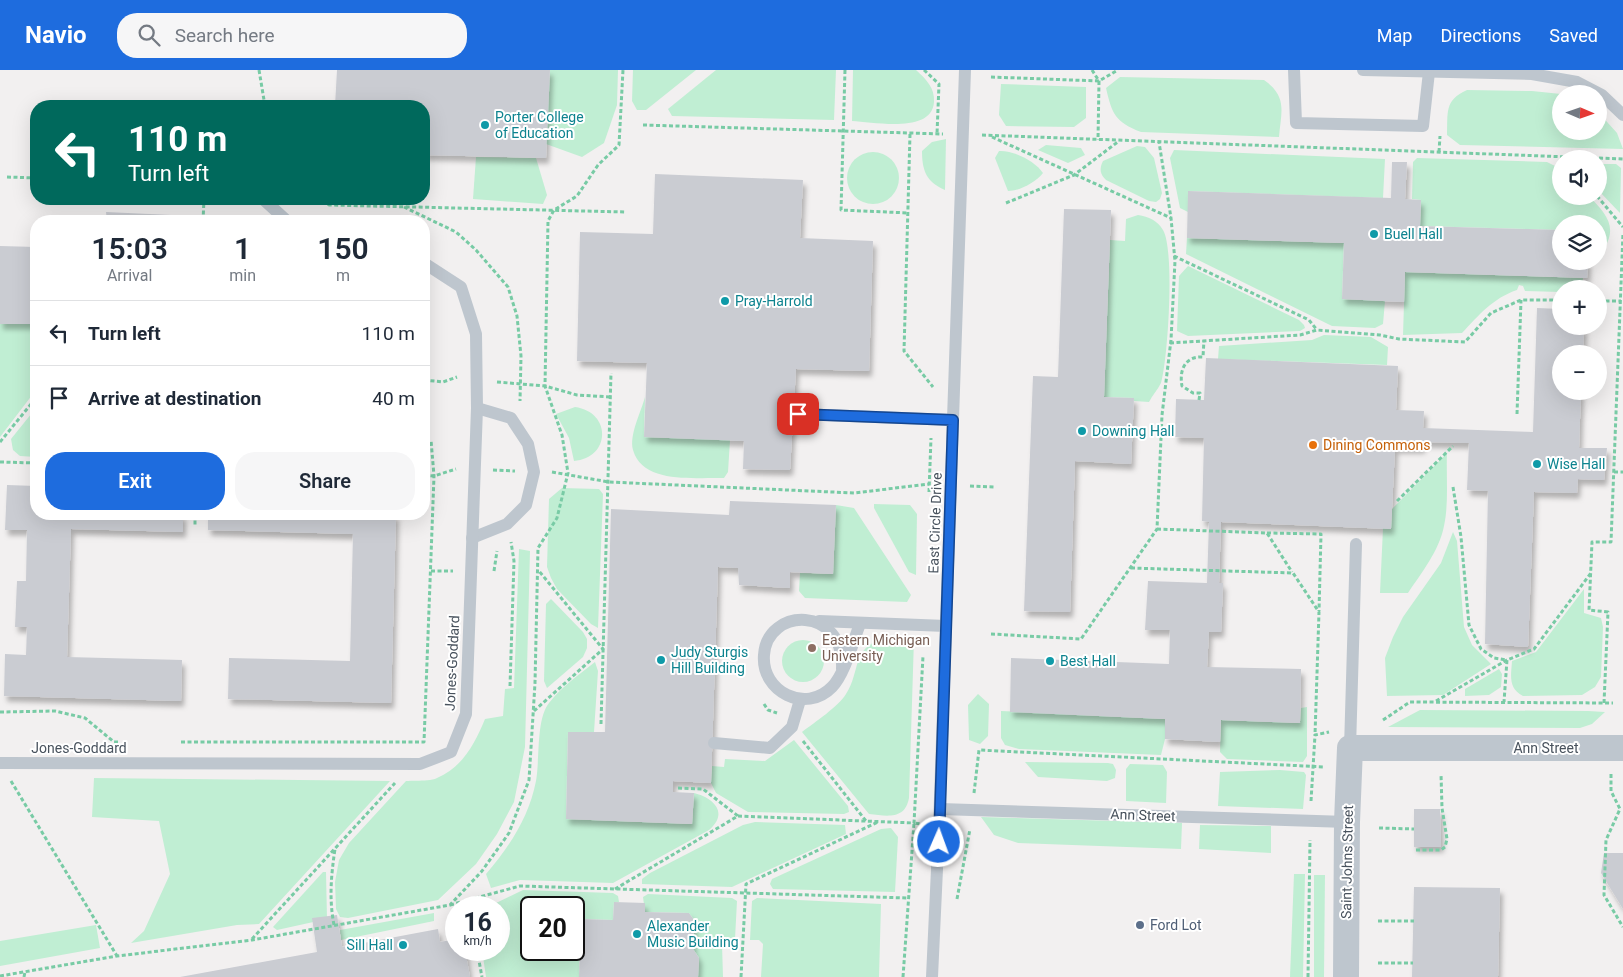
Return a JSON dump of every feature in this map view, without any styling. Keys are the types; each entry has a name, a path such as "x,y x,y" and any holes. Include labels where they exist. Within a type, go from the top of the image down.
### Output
{"street":[{"name":"Ann Street","path":"1350,738 1623,748"},
{"name":"Saint Johns Street","path":"1346,977 1347,822 1350,738"}],"lane":[{"name":"East Circle Drive","path":"932,977 940,808 965,70"},
{"path":"1294,70 1296,123 1423,126 1429,72"},
{"path":"1363,70 1533,72 1577,82 1602,95 1623,115"},
{"path":"270,205 280,215"},
{"name":"Jones-Goddard","path":"3,763 420,764 451,752 466,714 477,408 476,334 461,288 430,268"},
{"path":"472,538 507,524 526,505 534,472 528,444 511,418 477,408"},
{"path":"798,414 953,420"},
{"path":"1350,738 1356,544"},
{"path":"860,624 834,686 823,694 800,700 786,696 775,688 766,676 763,662 764,651 770,638 778,628 801,619 860,624 946,626"},
{"path":"815,621 826,626 836,636 843,655 842,669"},
{"path":"714,743 770,748 792,727 800,700"},
{"name":"Ann Street","path":"940,808 1347,822"}],"path":[{"path":"259,70 264,100"},
{"path":"458,896 482,870 508,833 529,780 538,548 557,518 568,473 562,436 545,386 548,221 554,210 577,196 598,165 620,145 623,70"},
{"path":"845,70 841,210 909,213"},
{"path":"924,70 940,84 937,134"},
{"path":"1092,70 1099,81 1098,140"},
{"path":"991,78 1099,81 1118,70"},
{"path":"643,125 952,135"},
{"path":"910,134 904,350 933,385 933,392"},
{"path":"976,135 1552,157"},
{"path":"989,136 1171,218"},
{"path":"1006,203 1074,175 1120,140"},
{"path":"991,634 1081,639 1157,529 1162,415 1170,343 1174,256 1171,218 1159,142"},
{"path":"1607,159 1623,159"},
{"path":"7,177 30,178"},
{"path":"366,205 626,212"},
{"path":"1605,205 1623,227"},
{"path":"404,206 422,215"},
{"path":"430,219 456,232 476,250 508,287 517,316 521,356 520,402 526,406"},
{"path":"1604,703 1608,612 1589,610 1592,542 1611,542 1623,233"},
{"path":"1174,256 1309,320 1317,330"},
{"path":"1170,343 1300,335 1317,330 1380,335 1399,339 1465,342 1491,313 1521,300 1552,300"},
{"path":"1517,414 1521,300"},
{"path":"1607,300 1621,301"},
{"path":"1199,400 1200,393 1193,393 1182,386 1180,377 1181,370 1189,360 1196,356 1203,356 1204,340"},
{"path":"600,724 612,373"},
{"path":"430,381 443,382 458,377"},
{"path":"497,382 545,386 577,395 611,396"},
{"path":"0,442 30,405"},
{"path":"252,940 413,764 424,742 434,476 432,440"},
{"path":"1397,501 1452,446"},
{"path":"0,462 30,463"},
{"path":"551,480 552,464"},
{"path":"430,476 456,470"},
{"path":"493,470 515,471"},
{"path":"552,472 568,473 609,482 854,493 935,485"},
{"path":"1614,472 1623,472"},
{"path":"967,486 996,487"},
{"path":"1453,487 1461,538 1469,625 1481,649 1494,658 1507,660"},
{"path":"194,520 195,526"},
{"path":"1157,529 1321,534 1315,735 1310,820 1308,977"},
{"path":"1267,533 1318,612"},
{"path":"494,572 496,551 518,538"},
{"path":"510,686 514,561 511,542"},
{"path":"1130,568 1293,573"},
{"path":"538,570 603,649"},
{"path":"431,571 453,571"},
{"path":"1434,702 1507,660 1534,649 1591,572"},
{"path":"533,712 603,649"},
{"path":"615,889 738,816 914,823 923,652"},
{"path":"1504,702 1507,660"},
{"path":"1315,735 1350,738 1380,723 1410,702 1613,703"},
{"path":"0,712 55,710 84,718 114,742 124,742"},
{"path":"172,742 424,742"},
{"path":"3,763 8,777 117,956"},
{"path":"1416,850 1441,850 1445,847 1447,839 1442,808 1441,770"},
{"path":"1611,771 1611,791 1621,809 1606,840 1604,895 1623,927"},
{"path":"678,788 703,789 738,816"},
{"path":"741,977 744,893 746,884 879,822"},
{"path":"1379,828 1414,829"},
{"path":"956,902 970,829"},
{"path":"334,925 330,906 331,874 335,849"},
{"path":"484,896 520,886 907,898"},
{"path":"0,976 117,956 252,940 445,906"},
{"path":"1378,921 1414,921"},
{"path":"479,961 482,977"},
{"path":"1378,962 1412,963"},
{"path":"25,972 25,977"}],"green space":[{"path":"550,70 618,70 617,105 604,143 582,157 546,144"},
{"path":"633,70 696,70 646,110 637,110 632,101"},
{"path":"716,70 836,70 834,120 672,116 668,109"},
{"path":"853,70 916,70 926,80 933,92 934,102 931,112 923,119 901,124 852,121"},
{"path":"1120,77 1264,80 1272,86 1280,99 1279,137 1141,132 1120,121 1110,104 1106,88"},
{"path":"1001,84 1086,87 1086,118 1074,127 1006,126 999,115"},
{"path":"1467,90 1552,93 1552,140 1608,140 1608,123 1617,133 1623,149 1460,145 1447,135 1449,108 1454,98"},
{"path":"946,139 945,190 933,183 926,175 922,151 932,142"},
{"path":"1046,145 1081,148 1085,155 1068,163 1038,150"},
{"path":"1137,146 1145,147 1154,158 1162,193 1160,199 1156,202 1149,201 1106,180 1101,173 1103,161"},
{"path":"1174,150 1385,159 1383,198 1188,191 1188,212 1180,208 1170,158"},
{"path":"999,151 1011,152 1023,157 1035,164 1043,173 1027,185 1008,191 995,158"},
{"path":"873,152 887,156 895,164 899,178 895,192 887,200 873,204 859,200 851,192 847,178 851,164 859,156"},
{"path":"476,157 536,158 547,195 543,204 473,199"},
{"path":"1417,158 1547,162 1552,164 1552,205 1597,205 1605,215 1552,215 1552,230 1420,226 1421,200 1412,199 1413,162"},
{"path":"1607,164 1616,164 1621,168 1620,213 1607,199"},
{"path":"1138,215 1152,220 1161,227 1167,241 1169,259 1168,329 1164,370 1161,383 1149,402 1134,401 1134,398 1104,397 1110,240 1125,241 1126,219"},
{"path":"1607,218 1610,225 1607,243"},
{"path":"1187,238 1344,243 1342,299 1385,301 1383,324 1375,328 1332,326 1186,254"},
{"path":"1188,266 1299,320 1305,328 1300,331 1188,336 1177,331 1179,276"},
{"path":"1405,272 1583,278 1583,280 1552,280 1552,292 1525,291 1523,286 1519,285 1517,290 1508,293 1487,308 1462,333 1403,335"},
{"path":"0,324 30,324 30,398 0,437"},
{"path":"1324,335 1371,337 1388,347 1387,365 1218,359 1219,346 1312,340"},
{"path":"645,397 644,437 730,440 728,472 724,478 672,477 648,469 639,461 632,444"},
{"path":"575,407 587,411 596,417 601,425 602,435 600,444 595,452 586,458 574,461 569,438 556,414"},
{"path":"30,415 30,457 20,456 13,450 11,439"},
{"path":"1447,453 1446,508 1442,535 1438,544 1408,593 1380,593 1383,528 1391,529 1392,509"},
{"path":"562,488 599,489 603,494 598,628 591,624 557,589 547,567 549,499"},
{"path":"874,504 910,505 917,514 916,575 909,572 874,508"},
{"path":"836,505 854,508 911,595 907,602 805,598 799,591 800,573 833,574"},
{"path":"1453,532 1457,541 1464,627 1472,645 1491,664 1443,695 1387,696 1385,658 1393,637 1403,617 1441,563"},
{"path":"519,549 530,551 525,747 514,802 497,834 476,864 438,900 348,918 340,917 336,909 335,882 339,860 349,843 406,781 430,780 454,768 467,753 485,719 503,716 505,689 514,688"},
{"path":"1584,589 1584,613 1601,618 1603,627 1601,677 1595,687 1582,695 1523,696 1518,693 1511,677 1512,661 1536,652"},
{"path":"551,599 583,632 587,639 587,648 583,657 547,688 544,681 546,604"},
{"path":"882,639 914,639 909,798 904,810 889,816 869,814 802,732 838,704 851,685 858,662 865,649 872,643"},
{"path":"807,640 815,643 821,649 824,661 821,673 815,679 799,682 791,679 785,673 782,657 785,649 791,643"},
{"path":"595,662 598,671 594,732 568,732 566,819 692,824 694,793 713,802 718,812 718,818 709,830 613,883 520,880 491,888 486,874 511,842 529,807 533,794 537,772 540,729 545,710 559,692"},
{"path":"1499,669 1502,674 1501,687 1489,695 1465,696 1465,689"},
{"path":"978,694 989,704 988,736 980,744 969,740 968,705"},
{"path":"1307,707 1307,756 1303,762 1227,759 1220,752 1221,720 1300,723 1301,708"},
{"path":"1420,710 1605,712 1592,724 1580,728 1388,727"},
{"path":"1001,711 1165,719 1165,739 1161,755 1019,749 1005,745 1001,738"},
{"path":"794,740 848,806 849,812 844,814 748,812 716,793 711,783 712,766 724,767 725,759 765,761"},
{"path":"1025,762 1108,763 1113,764 1116,770 1115,778 1107,781 1038,777"},
{"path":"1130,764 1163,765 1167,772 1166,803 1126,801 1126,769"},
{"path":"1280,770 1304,772 1306,775 1303,809 1218,806 1220,772"},
{"path":"94,778 390,781 259,924 237,925 131,943 144,931 170,874 159,821 92,817"},
{"path":"981,817 1182,823 1181,849 1018,843 994,835"},
{"path":"755,822 845,825 846,834 732,887 642,884 642,879 650,873 743,825"},
{"path":"1200,825 1271,826 1271,853 1199,849"},
{"path":"891,828 898,837 895,892 773,889 770,884 772,879 881,829"},
{"path":"323,872 326,872 327,919 277,930 273,927"},
{"path":"1294,874 1305,874 1303,977 1290,977"},
{"path":"1314,875 1325,875 1324,977 1314,977"},
{"path":"523,890 613,893 618,896 619,902 614,902 613,920 585,919 585,896 520,896 520,961 580,961 579,977 486,977 484,961 510,961 510,896"},
{"path":"648,894 732,898 737,901 735,939 727,939 722,944 723,977 698,977 699,958 693,949 694,920 689,913 645,912 643,897"},
{"path":"757,898 881,904 879,977 761,977 763,944 759,940 750,940 752,901"},
{"path":"434,913 434,921 341,940 340,930"},
{"path":"96,925 100,948 0,966 0,941"}],"building":[{"name":"Porter College of Education","path":"337,70 550,70 546,158 430,155 430,100 335,100"},
{"name":"Buell Hall","path":"1392,162 1407,162 1405,199 1421,200 1420,226 1552,230 1552,270 1587,270 1587,278 1405,272 1404,302 1342,299 1344,243 1187,238 1188,191 1391,198"},
{"name":"Pray-Harrold","path":"655,174 803,180 800,238 873,241 869,371 796,369 790,470 743,469 744,441 644,437 647,363 577,361 580,232 653,234"},
{"name":"Downing Hall","path":"1064,209 1111,210 1104,397 1134,398 1131,464 1075,461 1070,612 1024,611 1033,376 1058,377"},
{"path":"106,212 171,215 106,215"},
{"path":"0,246 30,247 30,324 0,324"},
{"path":"1537,308 1552,309 1552,335 1584,335 1583,345 1552,345 1552,400 1581,400 1579,448 1607,448 1604,480 1578,479 1577,493 1534,492 1528,647 1485,644 1488,491 1467,490 1469,443 1423,442 1422,448 1395,448 1391,529 1221,522 1219,583 1223,583 1221,632 1209,632 1207,667 1301,669 1300,723 1221,720 1220,742 1165,739 1165,719 1010,712 1011,658 1169,664 1170,630 1145,630 1148,581 1207,583 1209,522 1202,521 1204,438 1175,437 1176,399 1204,400 1206,358 1398,366 1396,410 1424,411 1423,428 1533,432"},
{"path":"7,485 30,486 30,520 183,520 183,532 71,529 67,657 182,660 181,701 4,696 5,654 26,655 27,627 15,627 17,581 26,581 27,530 5,530"},
{"name":"Judy Sturgis Hill Building","path":"730,501 836,505 833,574 790,572 790,588 739,585 738,568 718,567 711,783 673,781 673,792 694,793 692,824 566,819 568,732 605,732 611,509 729,515"},
{"path":"208,520 396,520 391,703 228,699 229,658 350,661 353,534 208,530"},
{"path":"1414,809 1440,809 1441,847 1414,847"},
{"path":"1604,853 1623,853 1623,909 1601,873"},
{"path":"1414,887 1500,888 1498,977 1412,977"},
{"name":"Alexander Music Building","path":"614,902 645,903 645,912 689,913 694,920 693,949 699,958 698,977 579,977 580,961 585,961 585,919 613,920"},
{"name":"Sill Hall","path":"337,915 342,947 438,929 440,942 445,941 445,961 467,961 470,977 180,977 317,952 312,918"}],"place":[{"name":"Porter College of Education","path":"485,125"},
{"name":"Buell Hall","path":"1374,234"},
{"name":"Pray-Harrold","path":"725,301"},
{"name":"Downing Hall","path":"1082,431"},
{"name":"Dining Commons","path":"1313,445"},
{"name":"Wise Hall","path":"1537,464"},
{"name":"Eastern Michigan University","path":"812,648"},
{"name":"Judy Sturgis Hill Building","path":"661,660"},
{"name":"Best Hall","path":"1050,661"},
{"name":"Ford Lot","path":"1140,925"},
{"name":"Alexander Music Building","path":"637,934"},
{"name":"Sill Hall","path":"403,945"}],"route":[{"path":"798,414 953,420 939,842"}]}
